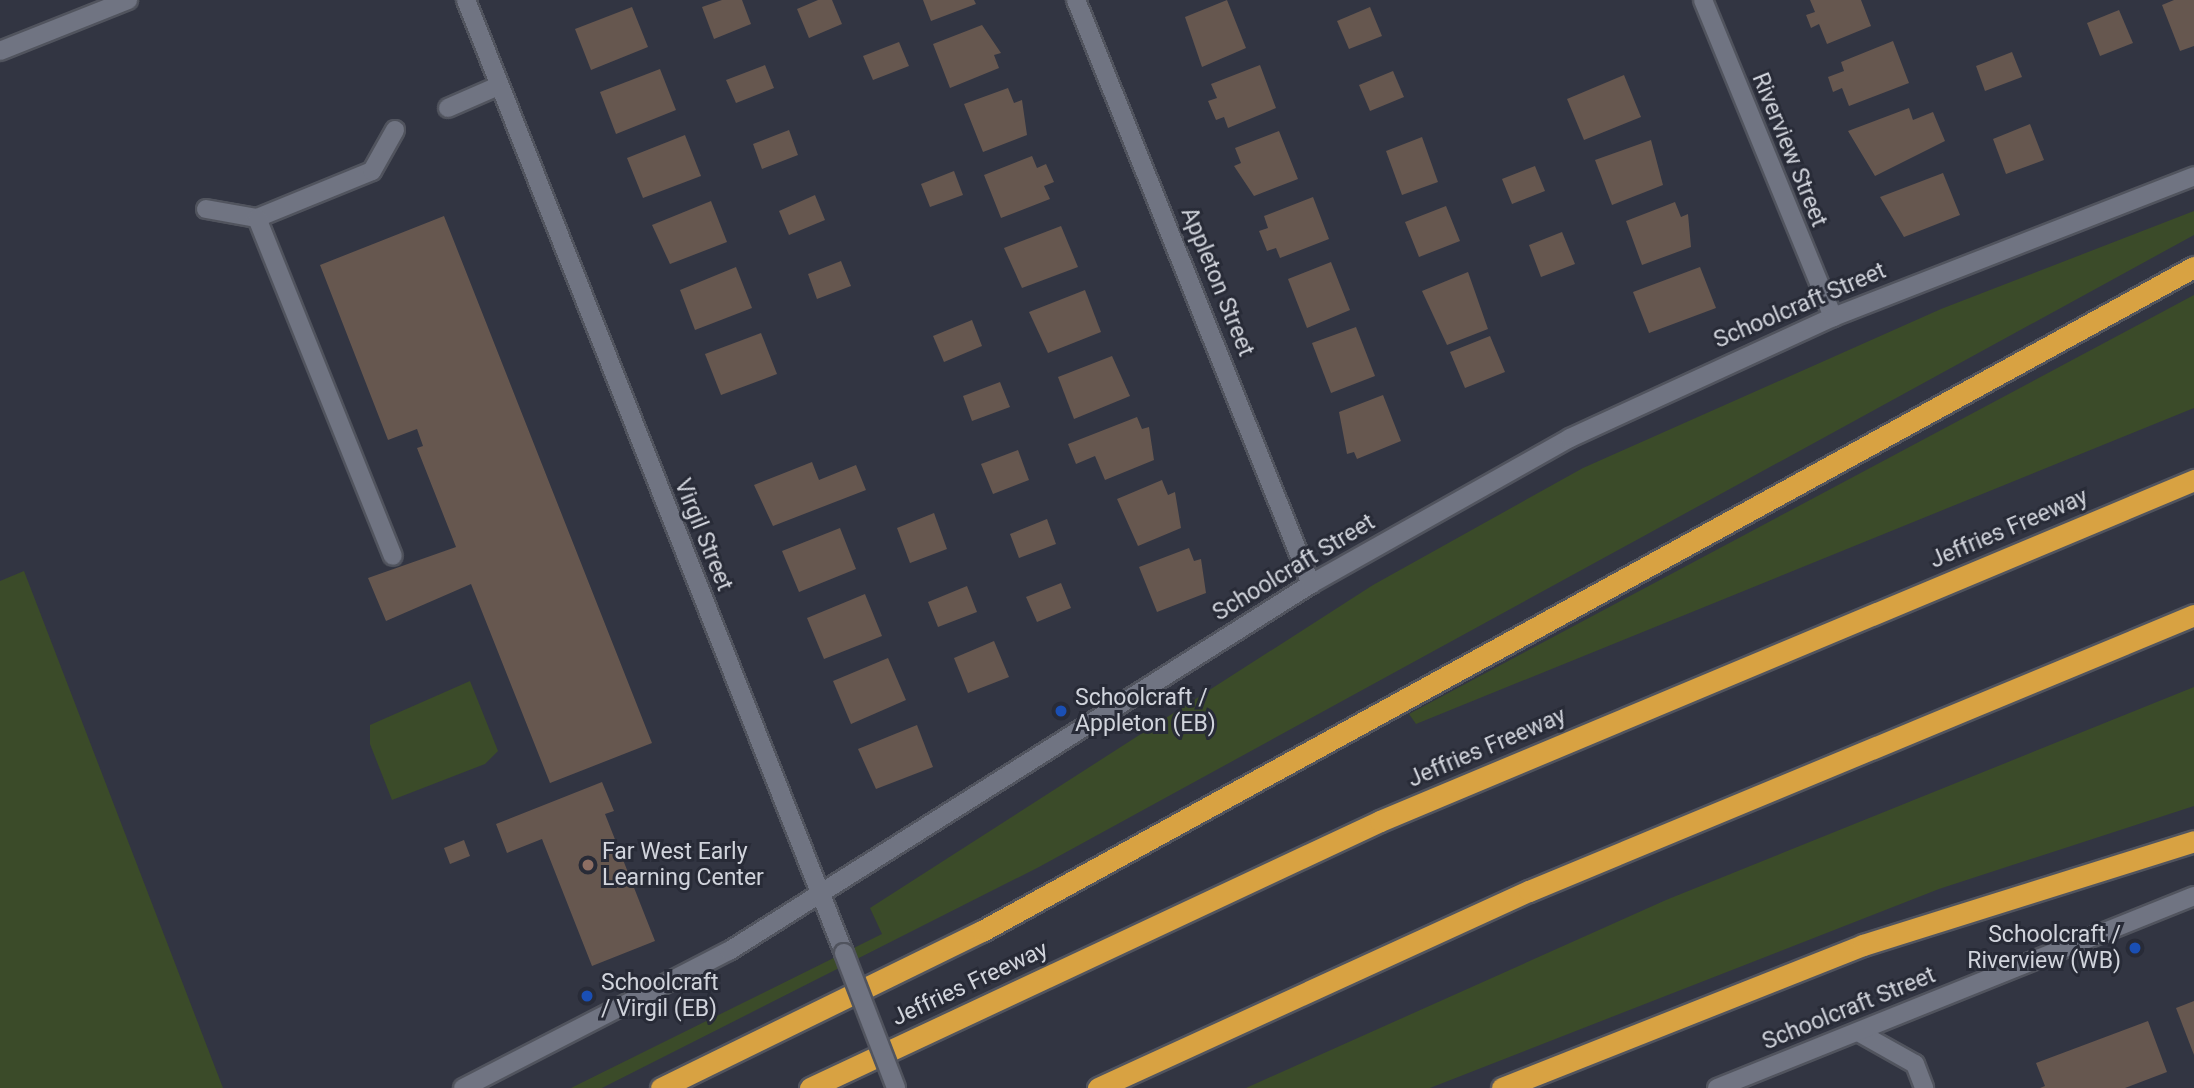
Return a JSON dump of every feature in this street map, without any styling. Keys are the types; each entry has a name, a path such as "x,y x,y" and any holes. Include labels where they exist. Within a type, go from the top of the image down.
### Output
{"highway":[{"path":"661,1088 982,931 2194,267"},
{"name":"Jeffries Freeway","path":"810,1088 1380,821 2194,480"},
{"path":"1098,1088 1530,891 2194,615"},
{"path":"1502,1088 1863,945 2194,841"}],"main road":[{"path":"0,51 128,0"},
{"name":"Virgil Street","path":"466,0 496,87 822,894 896,1088"},
{"name":"Appleton Street","path":"1076,0 1311,584"},
{"name":"Riverview Street","path":"1703,0 1833,317"},
{"path":"448,108 496,87"},
{"path":"206,209 257,218 372,171 395,130"},
{"name":"Schoolcraft Street","path":"463,1088 729,951 1311,584 1570,438 1833,317 2194,176"},
{"path":"257,218 393,556"},
{"name":"Schoolcraft Street","path":"1717,1088 2194,896"},
{"path":"1857,1032 1914,1064 1924,1088"}],"green space":[{"path":"2194,211 2194,235 1039,867 602,1088 571,1088 882,934 870,908 1373,585 1583,468 1941,309"},
{"path":"2194,295 2194,408 1416,724 1409,714"},
{"path":"24,571 223,1088 0,1088 0,581"},
{"path":"470,681 498,751 485,764 392,800 370,744 370,725"},
{"path":"2194,687 2194,806 1939,889 1430,1088 1246,1088 1666,900"}],"building":[{"path":"722,0 742,0 751,24 714,39 702,7"},
{"path":"818,0 832,0 842,24 809,38 797,9"},
{"path":"923,0 974,0 976,4 931,21"},
{"path":"1227,0 1246,48 1202,67 1185,17"},
{"path":"1810,0 1861,0 1871,26 1827,44 1819,24 1811,28 1806,15 1815,12"},
{"path":"2174,0 2194,0 2194,46 2180,51 2162,5"},
{"path":"632,7 648,47 591,70 575,29"},
{"path":"1370,7 1382,36 1349,49 1337,21"},
{"path":"2119,10 2133,43 2100,56 2087,23"},
{"path":"982,25 1001,53 994,55 999,68 950,88 933,44"},
{"path":"1893,41 1909,83 1849,106 1842,88 1833,92 1828,77 1844,71 1841,62"},
{"path":"899,42 909,66 873,80 863,56"},
{"path":"2012,52 2022,77 1985,91 1976,66"},
{"path":"765,65 774,88 736,103 726,80"},
{"path":"1260,65 1276,108 1228,128 1224,117 1216,120 1208,101 1217,98 1211,84"},
{"path":"660,69 676,110 616,134 600,92"},
{"path":"1393,71 1404,97 1370,111 1359,85"},
{"path":"1624,75 1641,117 1584,140 1567,99"},
{"path":"1008,88 1014,103 1022,100 1027,135 983,152 964,104"},
{"path":"1909,108 1913,120 1933,112 1945,141 1875,176 1848,131"},
{"path":"2030,124 2044,160 2006,174 1993,139"},
{"path":"789,130 798,155 762,169 753,144"},
{"path":"1279,131 1298,179 1254,196 1234,166 1241,163 1235,148"},
{"path":"685,135 701,176 643,198 627,158"},
{"path":"1422,137 1438,182 1402,195 1386,151"},
{"path":"1651,140 1663,185 1612,205 1595,160"},
{"path":"1032,156 1037,168 1046,164 1054,182 1044,186 1050,199 1001,218 984,175"},
{"path":"1535,166 1545,191 1512,204 1502,179"},
{"path":"954,171 963,195 930,207 921,184"},
{"path":"1943,173 1960,215 1904,237 1880,197"},
{"path":"815,195 825,220 789,235 779,211"},
{"path":"1313,197 1329,239 1280,258 1276,248 1267,251 1259,231 1268,228 1264,216"},
{"path":"711,201 727,242 670,264 652,225"},
{"path":"1675,202 1681,217 1688,214 1691,247 1642,265 1626,221"},
{"path":"1446,206 1460,241 1419,257 1405,222"},
{"path":"444,216 652,743 550,783 471,584 386,621 368,578 456,547 417,448 423,446 417,429 388,440 320,265"},
{"path":"1061,226 1078,267 1022,288 1004,248"},
{"path":"1562,232 1575,264 1541,277 1529,245"},
{"path":"841,261 851,286 817,299 808,274"},
{"path":"1331,262 1350,310 1307,328 1288,279"},
{"path":"736,267 752,308 695,330 680,290"},
{"path":"1700,267 1716,308 1649,333 1633,292"},
{"path":"1468,272 1488,329 1447,345 1422,291"},
{"path":"1085,290 1101,332 1048,353 1029,312"},
{"path":"972,320 982,346 944,362 933,336"},
{"path":"1356,327 1375,376 1331,393 1312,343"},
{"path":"761,333 777,374 721,395 705,354"},
{"path":"1490,336 1505,372 1465,388 1450,352"},
{"path":"1112,356 1130,396 1074,419 1058,377"},
{"path":"1000,382 1010,407 972,421 963,396"},
{"path":"1383,395 1401,441 1357,459 1354,452 1347,454 1339,412"},
{"path":"1137,417 1142,429 1149,427 1154,460 1105,480 1095,456 1076,464 1068,444"},
{"path":"1018,450 1029,480 993,494 981,464"},
{"path":"812,462 819,480 856,465 866,490 773,526 754,485"},
{"path":"1162,480 1168,495 1175,492 1181,528 1138,546 1117,499"},
{"path":"934,513 947,549 910,563 897,528"},
{"path":"1047,519 1056,544 1019,558 1010,534"},
{"path":"840,528 856,569 799,592 782,551"},
{"path":"1189,548 1194,561 1201,559 1206,593 1157,612 1139,567"},
{"path":"1061,583 1071,608 1037,622 1026,597"},
{"path":"967,586 977,612 938,627 928,602"},
{"path":"865,594 882,636 824,659 807,618"},
{"path":"994,641 1009,677 968,693 954,658"},
{"path":"888,658 906,700 851,724 833,681"},
{"path":"917,725 933,767 876,789 858,749"},
{"path":"602,782 614,811 605,814 655,941 592,966 542,839 507,853 496,824"},
{"path":"464,840 470,856 450,864 444,848"},
{"path":"2194,1001 2194,1055 2176,1008"},
{"path":"2148,1021 2167,1072 2125,1088 2040,1088 2045,1086 2036,1063"}],"place":[{"name":"Schoolcraft / Appleton (EB)","path":"1061,711"},
{"name":"Far West Early Learning Center","path":"588,865"},
{"name":"Schoolcraft / Riverview (WB)","path":"2135,948"},
{"name":"Schoolcraft / Virgil (EB)","path":"587,996"}]}
